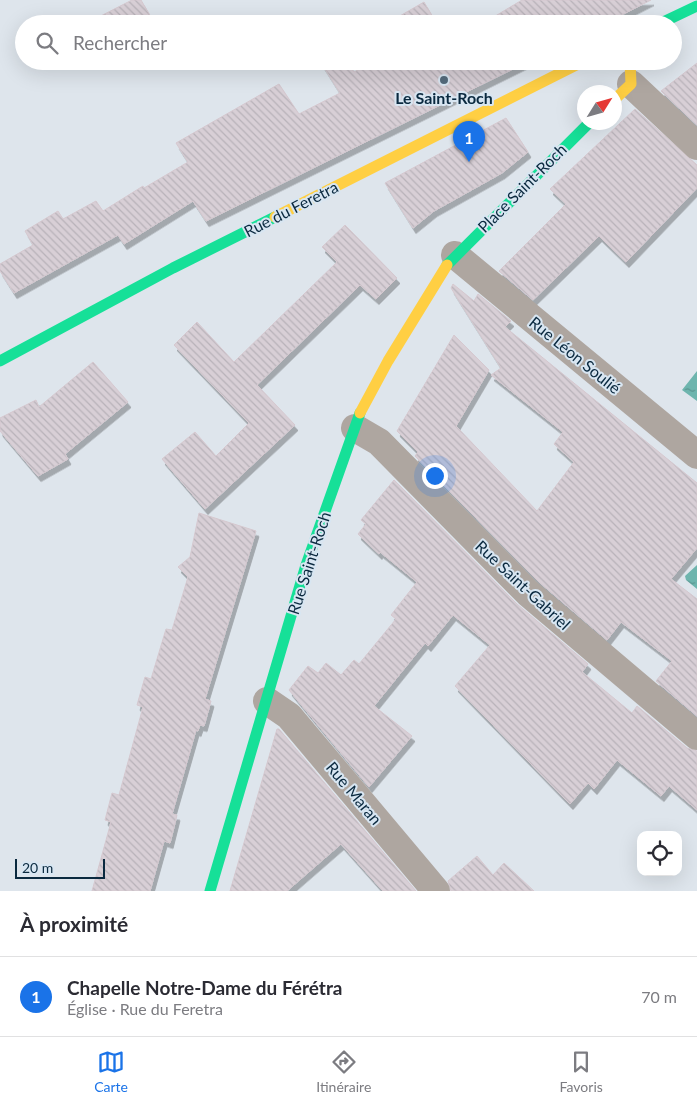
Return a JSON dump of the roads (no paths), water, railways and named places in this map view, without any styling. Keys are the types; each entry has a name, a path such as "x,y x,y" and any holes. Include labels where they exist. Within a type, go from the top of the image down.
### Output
{"street":[{"path":"678,15 697,6"},
{"name":"Rue du Feretra","path":"0,361 173,268 566,70"},
{"path":"625,82 697,146"},
{"name":"Place Saint-Roch","path":"455,255 582,130"},
{"name":"Rue Saint-Roch","path":"210,891 306,566 361,411 388,361 455,255"},
{"name":"Rue Léon Soulié","path":"455,255 697,455"},
{"name":"Rue Saint-Gabriel","path":"355,428 379,442 528,593 697,736"},
{"name":"Rue Maran","path":"267,701 289,716 436,891"}],"water":[{"path":"697,371 697,401 682,390"},
{"path":"697,565 697,589 686,580 685,576"}],"place":[{"name":"Le Saint-Roch","path":"444,80"},
{"name":"Chapelle Notre-Dame du Férétra","path":"469,162"}]}
